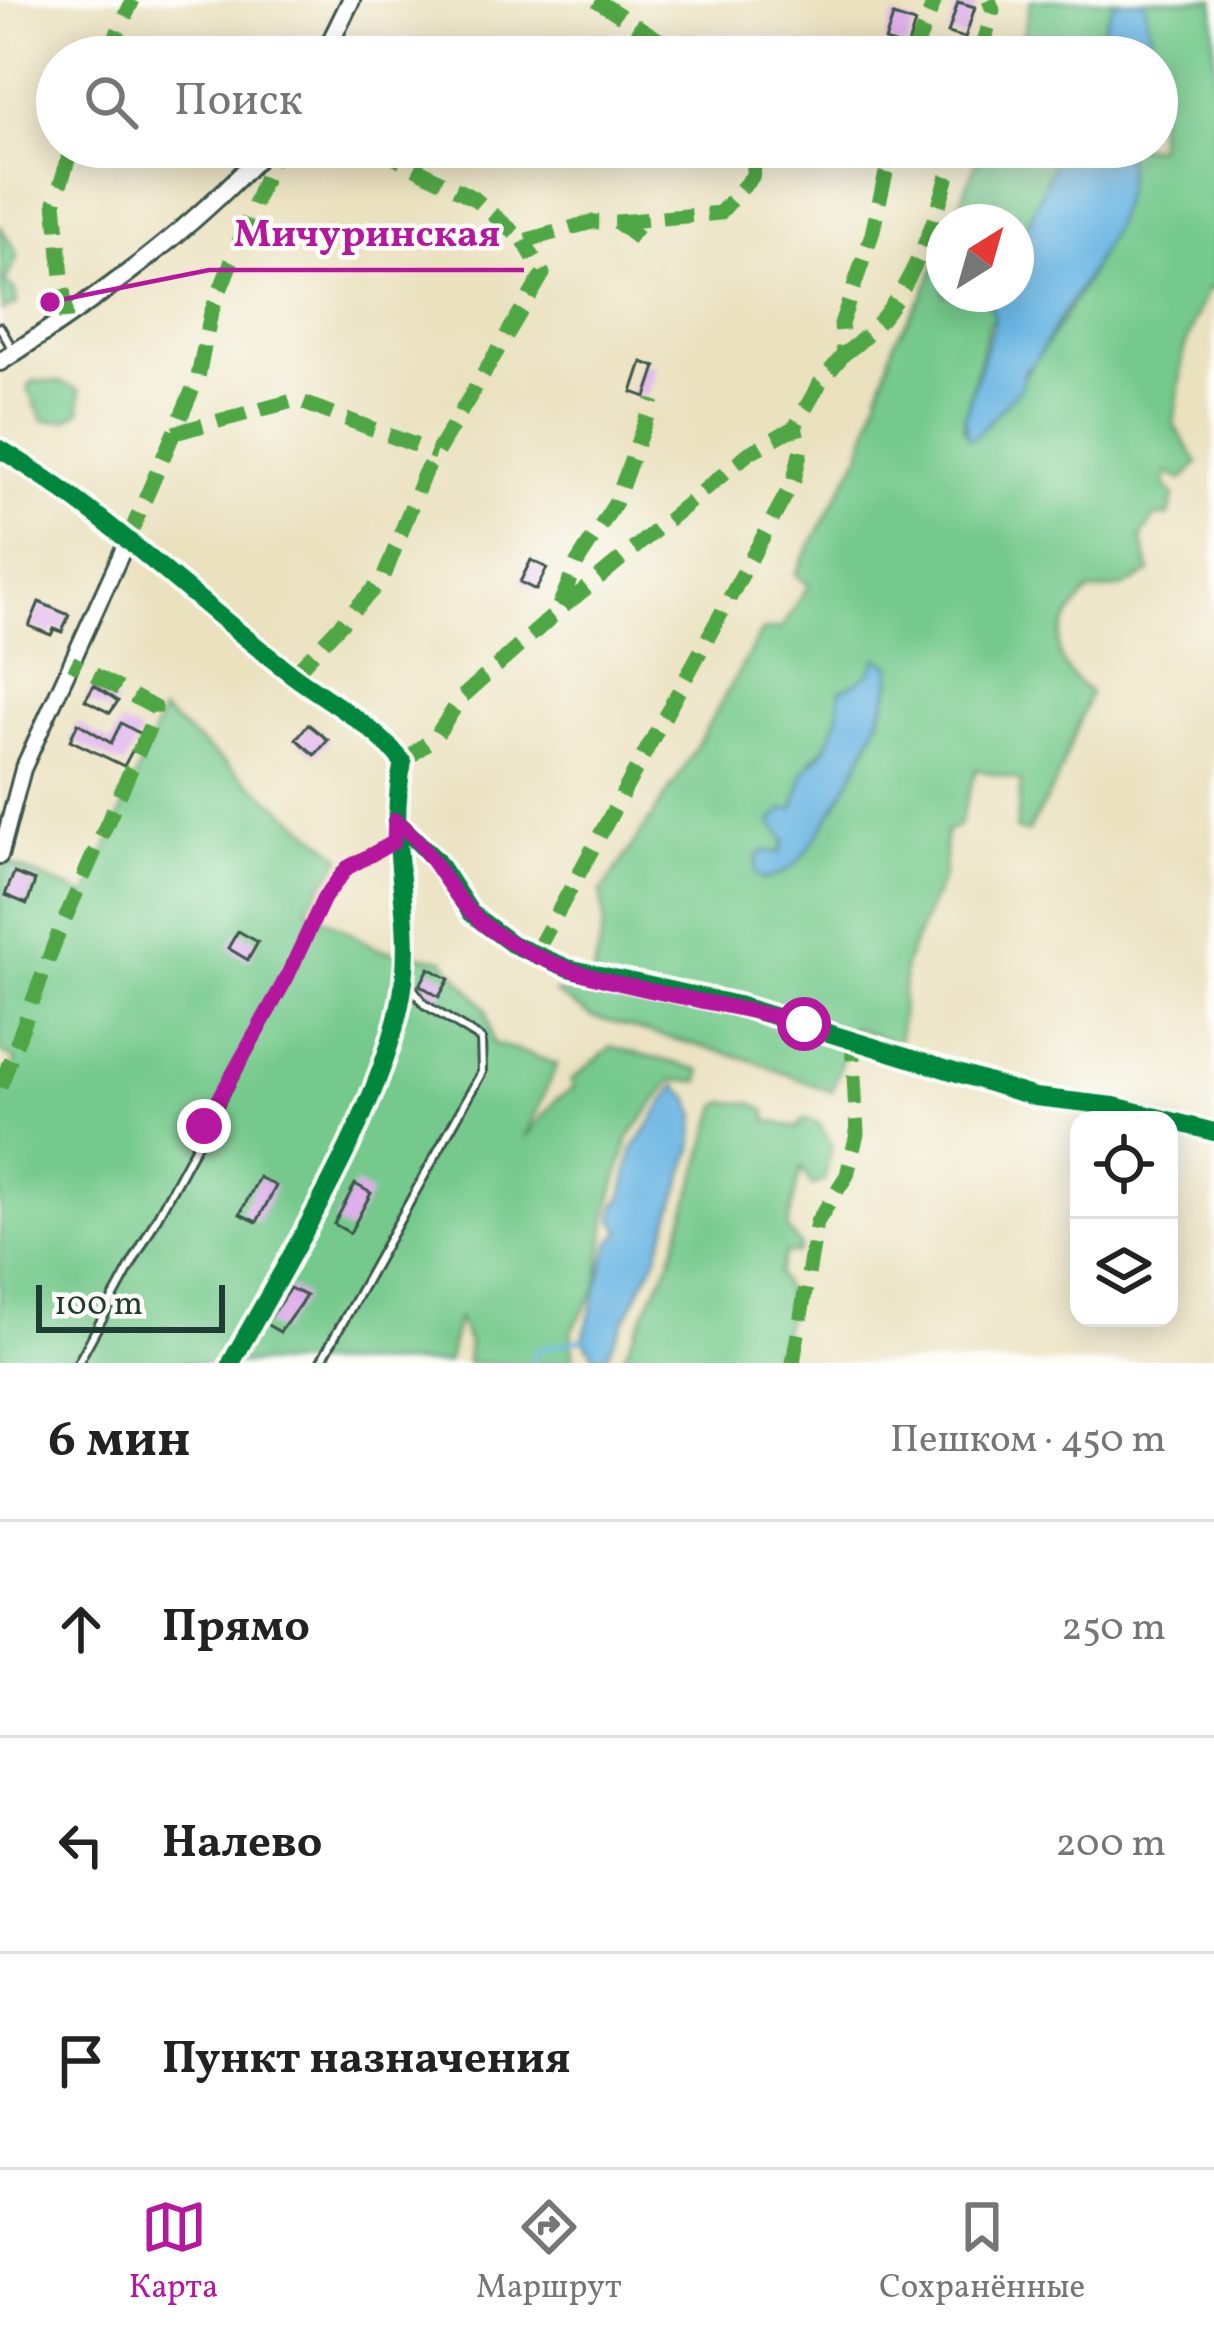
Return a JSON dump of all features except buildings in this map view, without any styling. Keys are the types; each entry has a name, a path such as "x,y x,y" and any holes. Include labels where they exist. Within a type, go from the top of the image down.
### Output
{"street":[{"path":"333,36 351,0"},
{"path":"7,358 119,281 185,228 246,168"},
{"path":"0,448 394,750 403,762 394,842 405,976 394,1034 372,1093 231,1363"},
{"path":"0,856 23,769 127,542"},
{"path":"395,820 436,860 471,914 512,944 568,968 738,1005 1035,1096 1114,1106 1214,1132"}],"lane":[{"path":"0,327 7,358"},
{"path":"78,1363 278,995 324,898 347,868 394,842"},
{"path":"320,1363 443,1146 485,1059 482,1039 424,1004 405,976"}],"green space":[{"path":"1031,0 1123,0 1114,2 1100,36 1022,36"},
{"path":"1144,0 1214,0 1214,290 1207,289 1184,350 1174,425 1198,463 1182,480 1167,473 1165,485 1174,496 1169,516 1155,516 1141,538 1150,572 1124,587 1088,592 1061,632 1060,656 1065,667 1090,693 1056,782 1028,832 1016,830 1021,781 976,769 959,826 946,832 944,874 905,964 899,1044 852,1027 832,1092 748,1059 592,1017 555,993 590,991 604,924 601,893 681,773 762,631 782,628 809,585 795,574 861,453 895,340 926,288 926,312 993,312 995,318 989,323 965,416 963,429 974,438 1048,342 1115,217 1125,168 1178,168 1178,36 1144,36","holes":["869,675 892,680 874,731 823,825 782,870 762,880 764,851 780,854 812,759 828,741 849,697"]},
{"path":"974,168 1052,168 1034,211 1034,204 960,204"},
{"path":"0,226 18,255 5,282 15,291 17,304 2,310"},
{"path":"33,381 60,382 80,391 80,412 67,420 43,421 27,389"},
{"path":"162,712 342,857 306,908 378,949 443,959 486,1009 493,1043 557,1064 525,1138 557,1099 574,1088 571,1080 612,1047 701,1070 700,1082 672,1080 629,1137 609,1206 597,1287 572,1331 573,1363 467,1363 469,1343 458,1319 447,1363 0,1363 0,1099 16,1060 0,1052 0,881 5,862 87,896"},
{"path":"751,1103 766,1111 767,1120 797,1128 804,1119 819,1123 832,1146 824,1181 812,1186 801,1167 787,1229 801,1247 798,1253 785,1253 778,1274 787,1308 780,1341 769,1363 620,1363 671,1259 718,1106"}],"water":[{"path":"1144,0 1151,36 1100,36 1114,2"},
{"path":"1052,168 1127,168 1124,194 1107,240 1038,356 1024,371 1021,387 974,438 967,438 965,416 995,318 993,312 1034,312 1034,210"},
{"path":"877,658 891,666 889,686 856,769 796,864 763,880 755,873 757,857 764,851 780,853 785,840 771,822 784,809 794,809 805,770 824,751 838,718 840,691 868,675"},
{"path":"676,1085 690,1099 696,1116 693,1147 657,1256 608,1353 597,1360 583,1339 610,1242 622,1231 613,1220 615,1205 622,1199 632,1151"}],"waterway":[{"path":"532,1363 537,1350 583,1339"}],"marked path":[{"path":"116,36 133,0"},
{"path":"596,0 653,36"},
{"path":"920,36 935,0"},
{"path":"986,36 993,10 989,0"},
{"path":"66,168 55,202 66,319"},
{"path":"127,541 198,377 211,313 269,168"},
{"path":"415,168 475,199 524,241 592,222 617,222 638,238"},
{"path":"617,222 720,213 752,177 754,168"},
{"path":"403,762 436,736 461,698 556,613 749,453 795,427 820,383 844,354 841,324 872,234 887,168"},
{"path":"844,354 867,335 903,288 929,233 950,168"},
{"path":"293,675 383,579 424,474 543,274 524,241"},
{"path":"174,433 296,400 436,453"},
{"path":"559,606 577,563 616,502 653,400"},
{"path":"535,954 794,480 801,449 795,427"},
{"path":"0,1087 57,937 154,717 155,708 71,662"},
{"path":"793,1363 817,1222 847,1175 857,1134 852,1039"}],"cycle path":[{"path":"0,449 114,529 294,676 366,726 403,762 397,819 406,954 395,1026 380,1074 334,1176 231,1363"},
{"path":"396,821 436,860 471,913 512,944 568,968 738,1005 1035,1097 1114,1106 1214,1132"}],"place":[{"name":"Мичуринская","path":"50,302"}],"route":[{"path":"204,1126 250,1048 324,898 347,868 394,842 395,820 436,860 471,914 512,944 596,976 738,1005 804,1024"}]}
